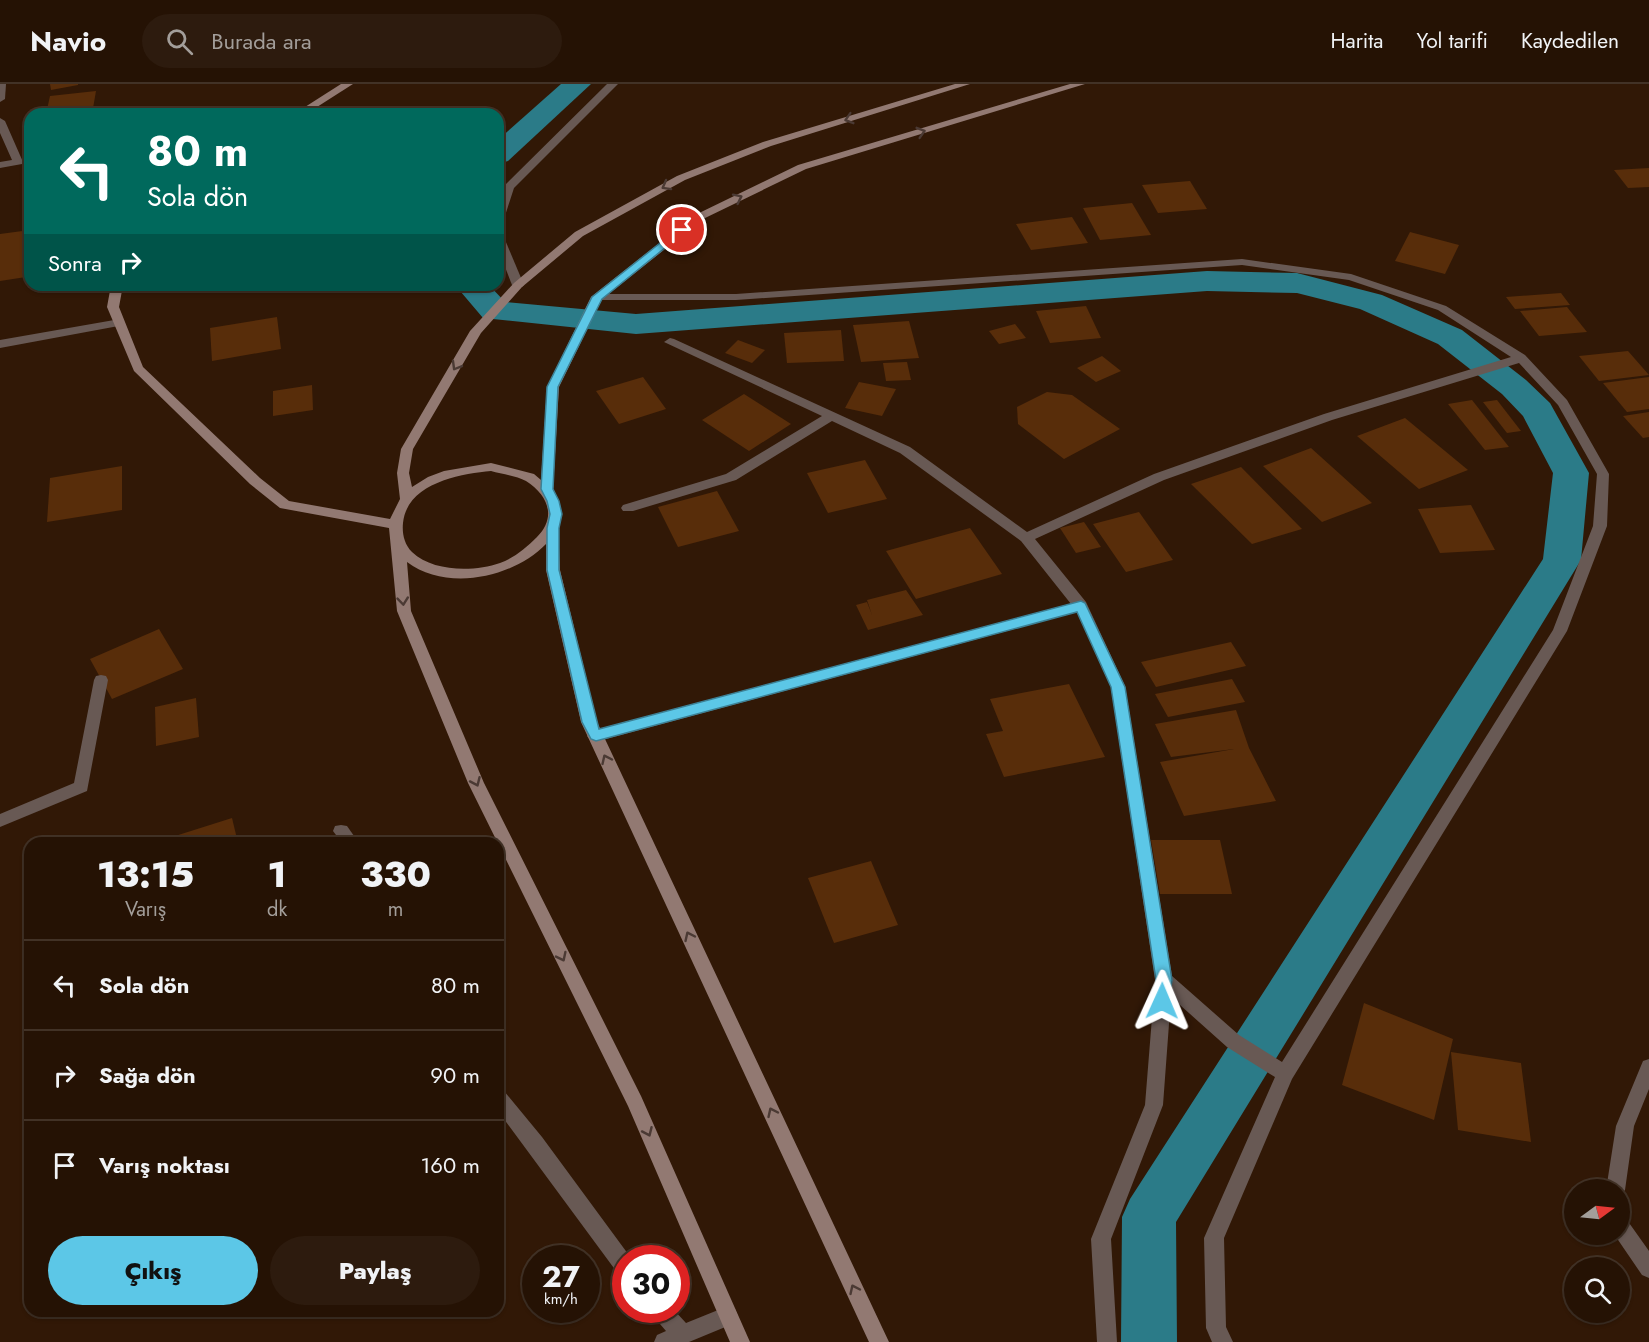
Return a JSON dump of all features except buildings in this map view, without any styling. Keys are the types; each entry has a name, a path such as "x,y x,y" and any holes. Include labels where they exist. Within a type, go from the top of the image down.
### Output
{"main road":[{"path":"309,108 348,84"},
{"path":"407,499 404,473 407,449 476,331 514,289 579,234 681,178 767,144 965,84"},
{"path":"547,489 552,387 595,302 699,217 802,167 1080,84"},
{"path":"116,291 113,307 138,368 255,481 285,505 395,524"},
{"path":"503,837 476,783 404,611 395,524 399,511 407,499 423,485 444,475 491,467 513,470 532,478 547,489 553,501 556,514 553,528 553,570 589,722 879,1342"},
{"path":"398,543 409,557 427,568 450,574 476,574 502,568 524,558 542,544 553,528"},
{"path":"504,840 634,1102 740,1342"}],"street":[{"path":"0,99 2,84"},
{"path":"504,203 509,187 613,84"},
{"path":"0,121 18,162 0,165"},
{"path":"504,255 514,289"},
{"path":"595,302 736,297 1242,262 1351,277 1442,308 1521,358 1563,404 1603,474 1600,526 1560,631 1285,1074 1214,1238 1216,1328 1223,1342"},
{"path":"0,344 120,323"},
{"path":"670,342 905,450 1026,537 1081,606 1118,687 1164,980 1154,1105 1101,1239 1107,1342"},
{"path":"1026,537 1159,477 1328,417 1521,358"},
{"path":"628,507 731,477 831,416"},
{"path":"596,736 1081,606"},
{"path":"0,821 81,787 101,680"},
{"path":"1164,980 1233,1041 1285,1074"},
{"path":"1617,1179 1625,1126 1649,1067"},
{"path":"504,1104 612,1249"},
{"path":"1630,1241 1649,1268"},
{"path":"664,1342 728,1316"},
{"path":"673,1323 683,1334"}],"waterway":[{"path":"504,150 577,84"},
{"path":"477,291 495,311 636,324 1207,281 1297,283 1371,302 1450,337 1514,387 1538,411 1571,473 1562,560 1149,1217 1149,1342"}],"route":[{"path":"682,230 597,297 552,387 547,489 556,514 553,528 553,570 589,722 596,736 1081,606 1118,687 1164,980 1162,1001"}]}
